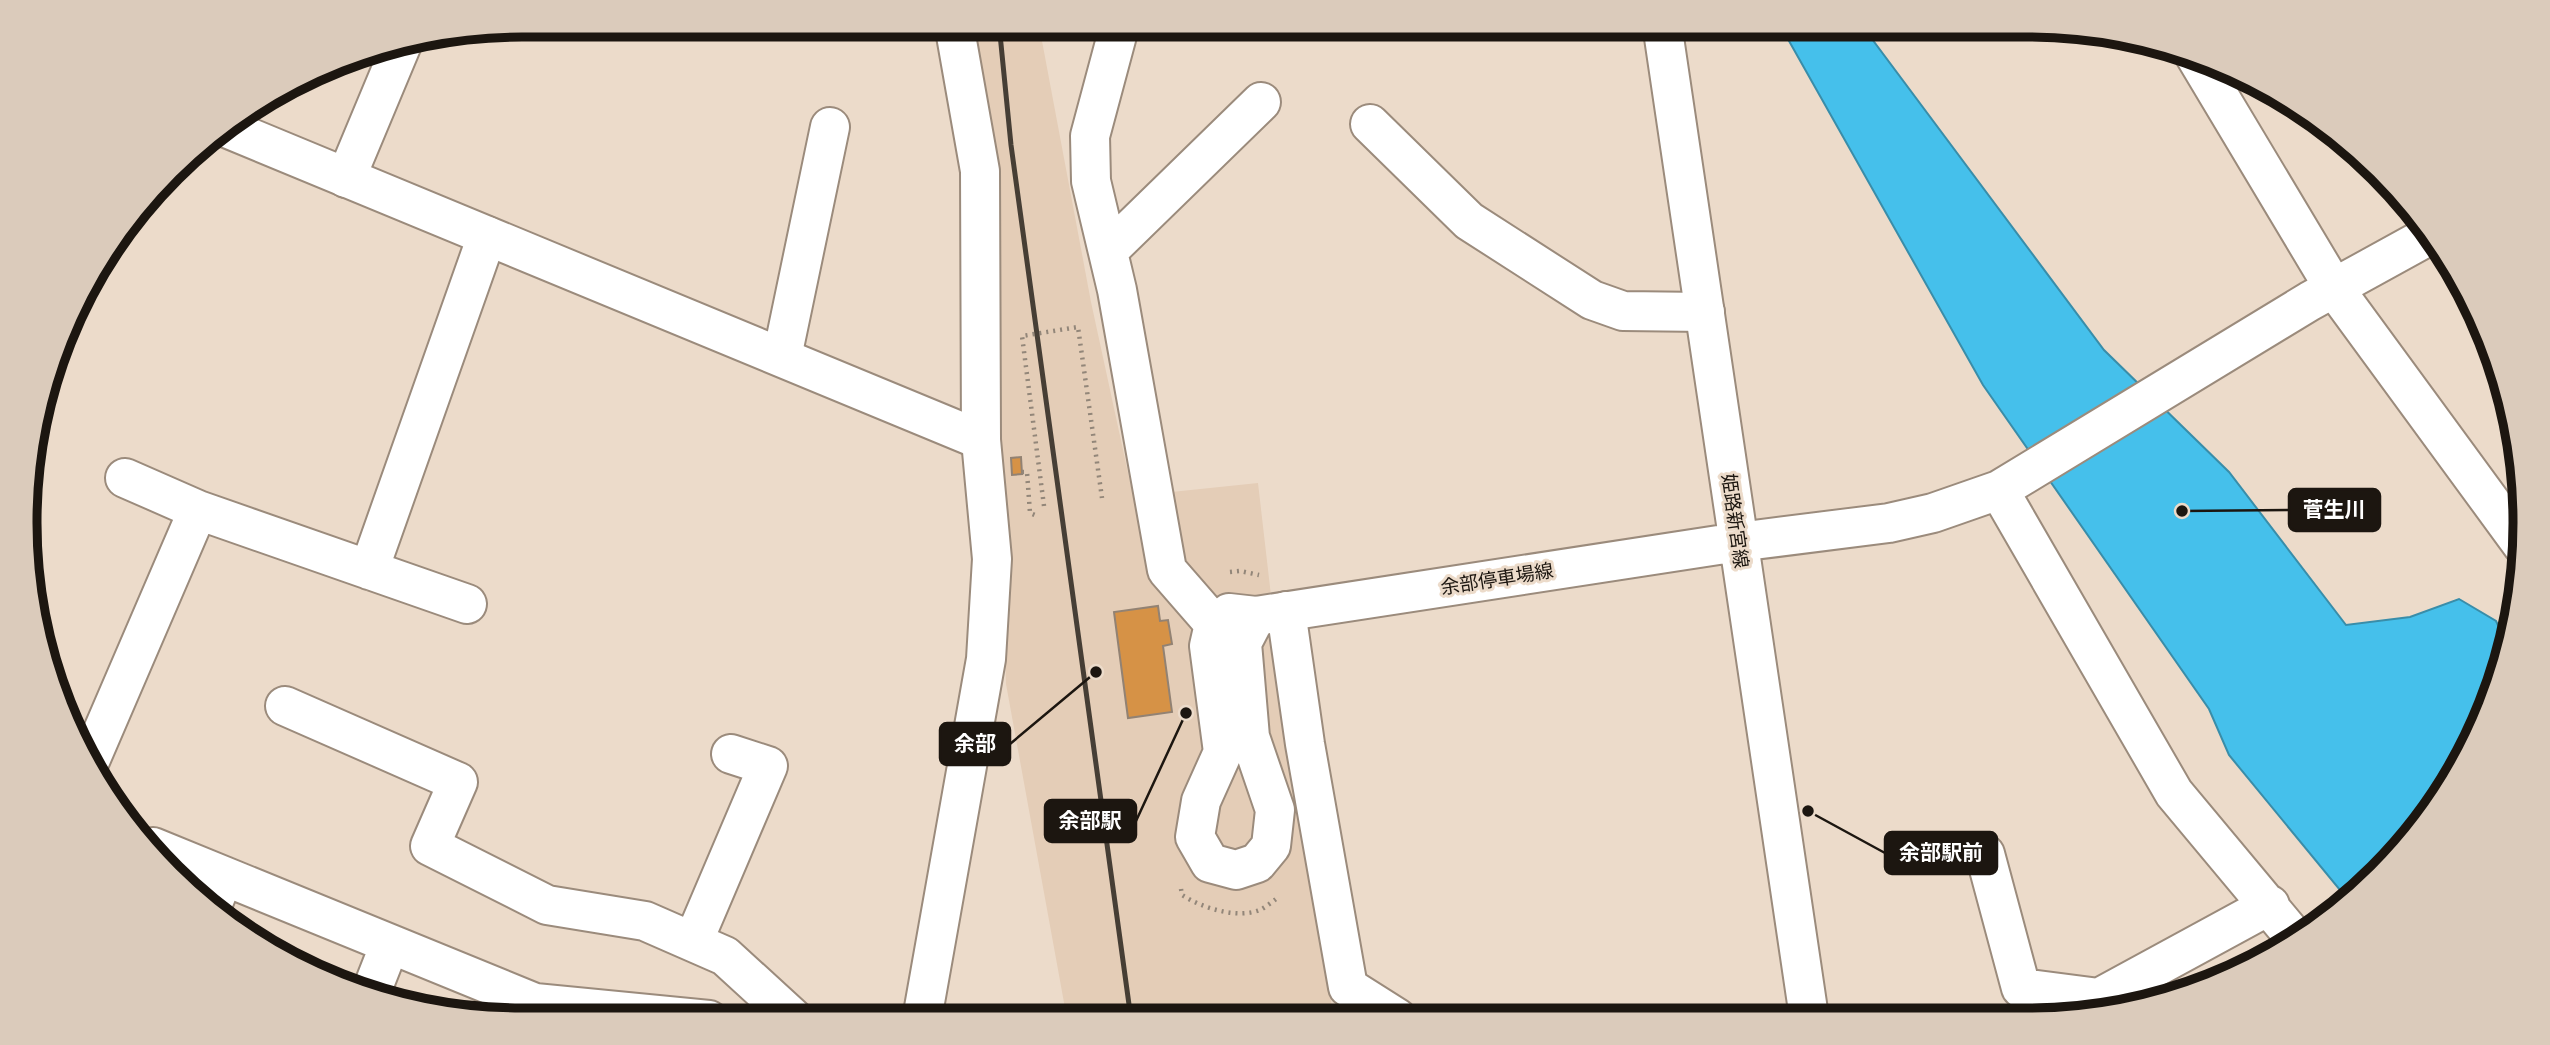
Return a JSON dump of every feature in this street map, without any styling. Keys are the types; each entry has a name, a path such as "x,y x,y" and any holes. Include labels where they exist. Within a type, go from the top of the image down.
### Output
{"street":[{"path":"924,1008 986,659 992,559 981,440 980,172 956,37"},
{"path":"1117,37 1090,136 1091,181 1117,290 1167,570 1214,624 1209,646 1223,752 1201,801 1195,837 1210,863 1236,870 1257,863 1271,846 1275,810 1250,737 1242,643 1271,613"},
{"name":"姫路新宮線","path":"1664,37 1809,1008"},
{"path":"346,178 398,53"},
{"path":"2203,70 2322,294 2513,533"},
{"path":"1108,251 1261,102"},
{"path":"1370,124 1469,221 1592,300 1623,311 1705,313"},
{"path":"782,357 830,127"},
{"path":"235,132 981,440"},
{"path":"369,569 487,236"},
{"name":"余部停車場線","path":"1214,624 1229,612 1271,613 1738,542 1889,523 1933,513 2009,484 2322,294 2421,239"},
{"path":"125,478 198,510 467,604"},
{"path":"2009,484 2175,793 2289,931"},
{"path":"94,751 198,510"},
{"path":"1271,613 1305,744 1348,987 1381,1008"},
{"path":"285,706 458,782 430,846 547,905 645,921 725,956 782,1008"},
{"path":"693,942 768,766 731,754"},
{"path":"1985,854 2021,988 2099,998 2270,905"},
{"path":"177,864 217,892 390,944 535,1003 586,1008"},
{"path":"374,985 390,944"}],"path":[{"path":"1044,506 1022,335 1079,327 1102,498"}],"shaded area":[{"path":"971,37 1041,37 1091,302 1133,496 1258,483 1282,691 1332,1008 1065,1008 1006,684 999,349"}],"water":[{"path":"1787,37 1871,37 2104,350 2229,472 2346,625 2410,617 2459,599 2496,621 2501,631 2487,679 2448,765 2393,843 2342,893 2229,755 2209,709 1983,385"}],"building":[{"path":"1021,457 1022,474 1012,475 1011,458"},
{"path":"1158,606 1160,621 1168,620 1172,644 1163,646 1172,712 1128,718 1114,612"}],"railway":[{"path":"1000,37 1011,145 1129,1008"}],"place":[{"name":"菅生川","path":"2182,511"},
{"name":"余部","path":"1096,672"},
{"name":"余部駅","path":"1186,713"},
{"name":"余部駅前","path":"1808,811"}]}
